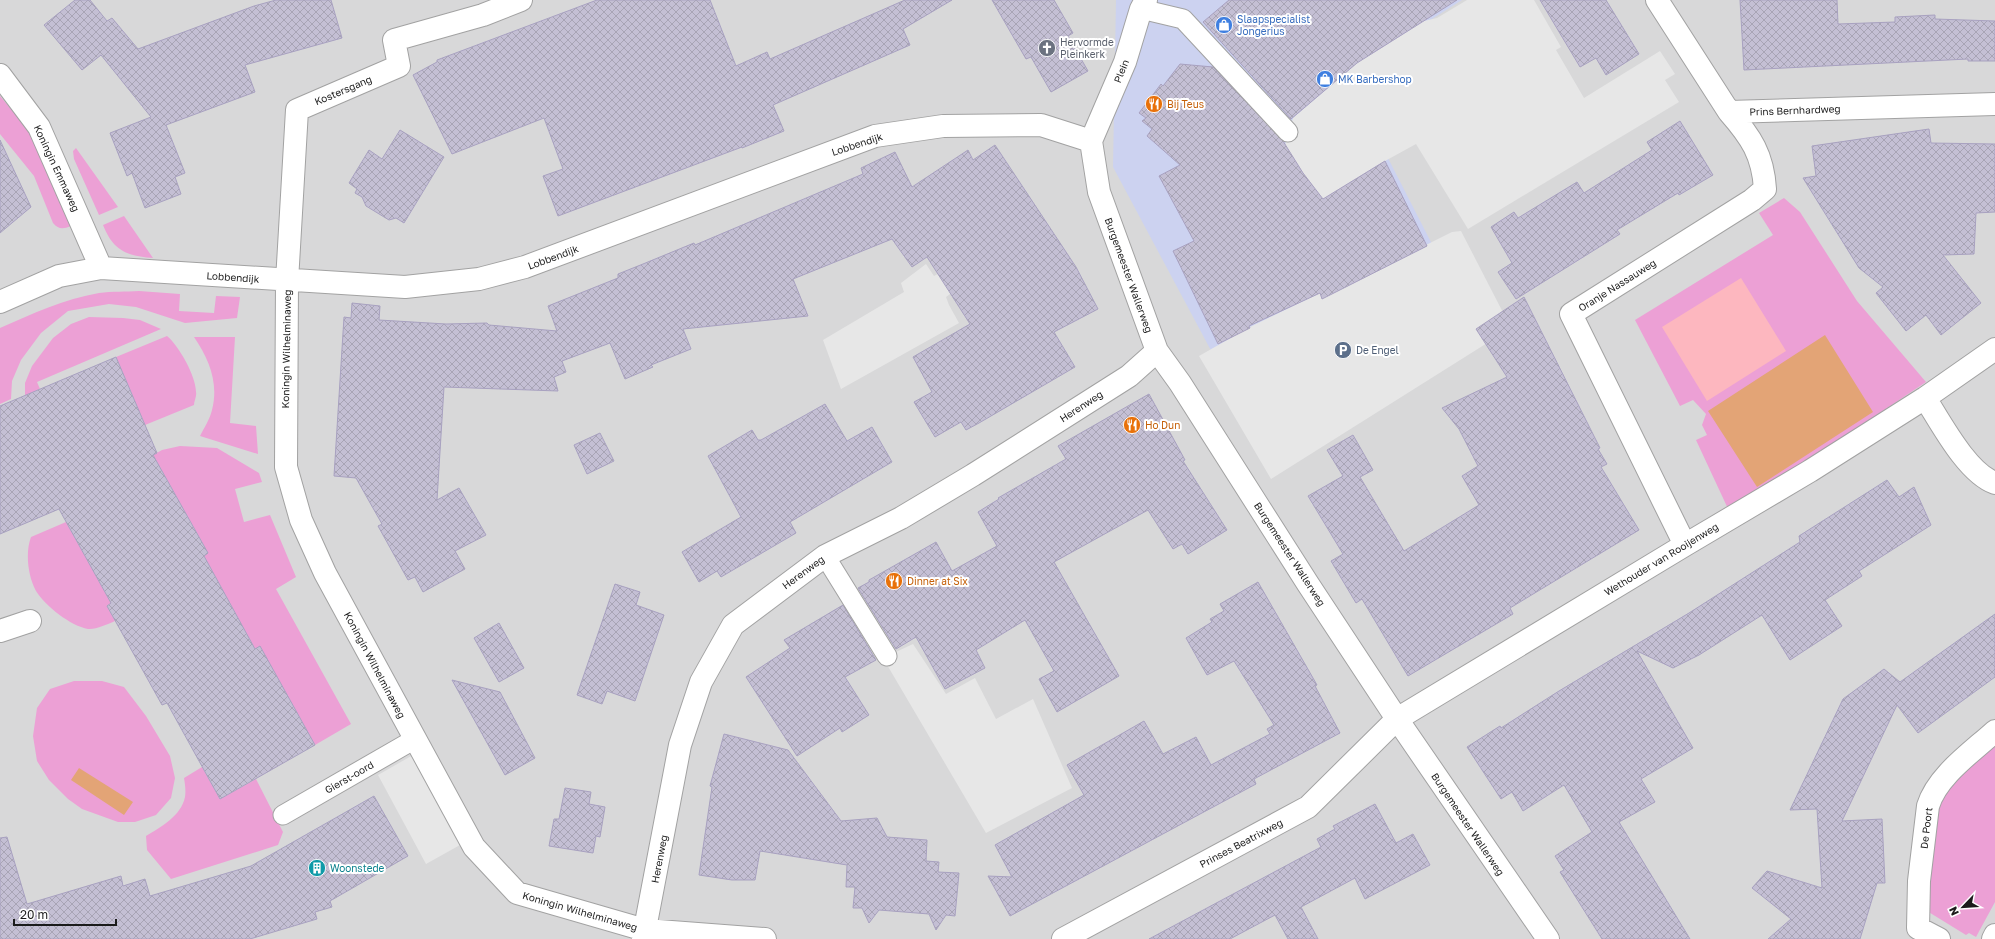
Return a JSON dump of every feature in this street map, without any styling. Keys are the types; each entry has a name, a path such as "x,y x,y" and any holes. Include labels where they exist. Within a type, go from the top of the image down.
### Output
{"street":[{"name":"Kostersgang","path":"287,281 297,110 399,66 394,40 483,15 521,0"},
{"path":"1657,0 1729,112"},
{"name":"Plein","path":"1092,141 1125,62 1144,5"},
{"name":"Koningin Emmaweg","path":"0,74 39,127 101,268"},
{"name":"Prins Bernhardweg","path":"1729,112 1995,104"},
{"name":"Oranje Nassauweg","path":"1685,545 1571,314 1752,200 1765,189 1764,171 1754,145 1729,112"},
{"name":"Lobbendijk","path":"0,302 59,276 101,268 287,281 405,287 486,277 525,267 875,136 943,126 1041,125 1092,141"},
{"name":"Burgemeester Wallerweg","path":"1092,141 1099,192 1157,351 1180,383 1308,584 1397,719 1548,939"},
{"name":"Koningin Wilhelminaweg","path":"287,281 285,421 286,467 288,475 301,520 325,573 415,739 474,847 517,894 644,935"},
{"name":"Wethouder van Rooijenweg","path":"1397,719 1810,471 1925,398 1995,349"},
{"name":"Herenweg","path":"644,935 680,745 700,682 733,625 825,556 901,518 973,475 1129,376 1157,351"},
{"path":"1925,398 1970,467 1988,480 1995,483"},
{"path":"0,631 30,621"},
{"name":"Prinses Beatrixweg","path":"1063,939 1308,807 1397,719"},
{"name":"De Poort","path":"1939,939 1918,928 1919,881 1928,806 1931,795 1939,783 1995,731"},
{"path":"644,935 765,939"},
{"path":"1993,939 1995,935"}],"lane":[{"path":"1144,5 1183,19 1288,132"},
{"path":"825,556 887,656"},
{"name":"Gierst-oord","path":"282,815 415,739"}],"shaded area":[{"path":"0,0 1995,0 1995,939 0,939"},
{"path":"1116,0 1462,0 1345,74 1434,248 1215,358 1113,167"},
{"path":"1467,0 1534,0 1561,47 1556,50 1584,98 1660,51 1675,74 1665,80 1679,102 1468,229 1416,144 1385,161 1321,201 1285,145 1293,118 1357,63 1424,21 1437,18"},
{"path":"0,96 31,133 71,226 61,228 57,227 53,223 34,176 0,134"},
{"path":"76,148 118,207 99,215 74,159 73,151"},
{"path":"1784,198 1800,212 1857,301 1926,382 1730,513 1696,440 1707,435 1702,425 1706,414 1693,400 1680,406 1635,320 1773,235 1759,213"},
{"path":"124,216 153,258 135,256 128,253 116,246 111,240 103,225"},
{"name":"De Engel","path":"1461,231 1511,328 1271,479 1199,356 1250,327 1320,293 1322,298 1452,232"},
{"path":"926,264 934,276 949,268 961,286 946,297 959,323 841,389 823,340 904,292 901,283"},
{"path":"1741,278 1786,351 1707,401 1662,327"},
{"path":"139,291 180,294 179,311 214,313 216,296 240,297 237,318 185,323 136,307 109,304 68,311 41,333 21,360 12,381 11,399 0,404 0,328 24,317 73,299 104,292"},
{"path":"89,317 140,320 161,329 37,382 40,389 25,396 25,383 32,366 53,338 71,324"},
{"path":"1825,335 1873,412 1757,487 1708,411"},
{"path":"167,336 177,347 190,370 195,385 196,394 194,405 145,425 116,357"},
{"path":"194,337 235,337 230,423 256,426 258,454 200,436 211,413 214,400 214,390 208,363"},
{"path":"180,446 217,448 259,473 262,482 235,489 244,522 270,515 296,577 276,589 351,724 315,745 260,647 255,649 204,556 208,553 153,455 162,450"},
{"path":"66,522 111,603 107,606 115,621 94,629 88,629 74,624 66,620 52,609 36,591 29,572 28,550 31,537"},
{"path":"913,644 946,694 975,678 996,719 1033,699 1072,788 986,833 883,658"},
{"path":"74,681 102,681 124,687 146,716 170,756 175,778 171,798 156,815 135,822 118,822 82,809 68,799 49,780 37,761 33,736 37,708 50,689"},
{"path":"1995,741 1995,902 1976,937 1969,933 1966,935 1927,911 1940,795"},
{"path":"413,755 460,845 426,864 378,775"},
{"path":"202,767 220,799 256,779 283,832 278,845 171,879 147,850 146,836 158,829 175,815 183,804 185,797 184,778"},
{"path":"79,768 133,802 124,815 71,780"}],"building":[{"path":"75,0 90,0 107,21 112,18 138,49 254,6 276,0 331,0 342,38 245,65 255,92 166,125 185,173 175,177 181,194 145,208 132,173 127,176 110,133 151,117 101,55 82,70 44,25"},
{"path":"597,0 710,0 736,66 767,52 770,59 905,0 952,0 903,29 910,45 773,105 784,131 558,216 543,176 563,169 544,118 452,154 413,75 437,62 437,60"},
{"name":"Hervormde Pleinkerk","path":"992,0 1054,0 1073,33 1068,36 1088,71 1051,92 1031,57 1026,59"},
{"path":"1229,0 1457,0 1357,63 1291,119 1203,22"},
{"path":"1540,0 1606,0 1639,54 1606,75 1596,58 1580,67"},
{"path":"1740,0 1837,0 1838,24 1895,22 1895,17 1935,15 1935,19 1995,21 1995,61 1968,61 1968,59 1744,70"},
{"path":"1180,64 1213,67 1283,141 1303,173 1323,199 1385,161 1427,246 1322,299 1320,293 1249,326 1250,328 1218,344 1173,251 1194,241 1159,176 1180,165 1147,136 1152,129 1142,121 1146,118 1139,113 1161,84 1163,86"},
{"path":"1680,121 1713,175 1679,195 1678,193 1617,230 1620,234 1516,299 1498,272 1512,263 1491,227 1514,212 1518,218 1577,182 1584,193 1652,150 1647,142"},
{"path":"1929,129 1931,143 1995,144 1995,212 1976,213 1974,254 1943,255 1981,303 1941,335 1926,315 1906,331 1876,293 1883,287 1859,268 1803,178 1816,176 1812,146"},
{"path":"400,130 444,157 404,223 396,218 389,220 366,206 362,197 355,193 357,189 349,183 369,150 382,159"},
{"path":"0,140 31,207 0,233"},
{"path":"995,145 1076,267 1098,309 1054,332 1075,367 966,430 961,422 935,437 914,402 932,392 913,357 970,324 927,257 912,267 892,239 793,279 808,316 683,329 691,349 651,365 653,367 625,379 610,343 562,361 566,372 554,377 558,391 444,387 437,500 459,488 486,535 455,551 465,569 423,592 415,577 408,580 378,526 382,524 356,478 334,476 344,317 351,318 352,303 380,306 379,320 446,324 487,323 489,325 557,331 548,306 618,278 618,274 694,243 695,245 863,174 861,168 895,152 912,187 968,150 973,160"},
{"path":"1524,297 1600,448 1598,449 1607,464 1601,467 1639,530 1510,608 1513,614 1408,676 1362,599 1356,603 1331,561 1343,554 1308,496 1343,476 1327,450 1353,435 1373,470 1360,477 1404,551 1479,505 1462,476 1478,466 1459,429 1442,408 1507,377 1476,329"},
{"path":"116,357 157,453 153,455 208,553 204,556 255,649 260,646 315,745 220,799 167,703 162,705 107,606 111,603 59,509 0,534 0,406"},
{"path":"1149,394 1185,460 1183,461 1227,530 1188,554 1182,544 1173,549 1148,510 1054,562 1119,676 1057,712 1039,679 1054,671 1025,620 976,650 985,668 945,689 916,637 896,649 858,588 869,582 869,580 936,542 952,571 997,546 978,512 999,499 998,498 1066,459 1058,446"},
{"path":"825,404 847,441 872,427 892,462 790,522 796,533 721,577 717,571 699,582 682,552 741,517 708,456 752,430 758,440 761,440"},
{"path":"600,433 614,461 587,474 574,445"},
{"path":"1887,480 1899,497 1914,487 1931,525 1859,571 1862,576 1825,600 1842,626 1790,660 1762,615 1699,655 1673,668 1637,651 1693,748 1641,779 1655,802 1619,822 1690,939 1602,939 1560,872 1564,870 1555,856 1592,832 1564,785 1523,811 1512,792 1501,799 1467,747 1500,726 1501,728 1559,691 1689,613 1800,542 1799,536"},
{"path":"1258,582 1317,685 1315,686 1340,733 1254,779 1256,784 1010,916 988,876 1012,877 995,845 1084,795 1067,765 1144,721 1163,754 1196,737 1211,765 1270,734 1267,729 1274,725 1234,661 1207,675 1186,638 1212,622 1210,619 1224,611 1220,604"},
{"path":"615,584 640,592 636,605 664,615 635,701 607,691 602,704 577,695"},
{"path":"843,605 876,660 845,677 869,715 842,732 840,728 797,756 746,677 790,648 784,640"},
{"path":"1995,614 1995,677 1918,733 1897,705 1842,821 1882,819 1885,883 1877,883 1860,939 1768,939 1791,919 1752,888 1767,871 1822,888 1817,809 1790,810 1843,699 1884,669 1900,682"},
{"path":"499,623 524,668 499,682 474,638"},
{"path":"452,680 500,692 535,758 505,775"},
{"path":"724,734 788,750 841,821 877,818 887,837 927,840 926,861 939,862 938,872 959,873 955,916 946,915 936,930 929,914 879,910 869,923 862,908 853,908 855,887 846,887 847,865 760,851 755,880 732,880 699,875 712,787 710,786"},
{"path":"565,788 591,792 589,804 605,807 600,837 596,836 593,853 549,846 554,819 559,819"},
{"name":"Woonstede","path":"374,796 408,856 330,901 332,907 315,912 317,919 250,939 0,939 0,838 7,837 27,904 121,876 123,886 145,879 150,896 251,866"},
{"path":"1375,804 1396,843 1413,834 1430,865 1365,899 1355,878 1301,907 1318,939 1288,939 1275,915 1230,939 1149,939 1321,847 1317,839 1335,829 1333,826"}],"place":[{"name":"Slaapspecialist Jongerius","path":"1224,25"},
{"name":"Hervormde Pleinkerk","path":"1047,48"},
{"name":"MK Barbershop","path":"1325,79"},
{"name":"Bij Teus","path":"1154,104"},
{"name":"De Engel","path":"1343,350"},
{"name":"Ho Dun","path":"1132,425"},
{"name":"Dinner at Six","path":"894,581"},
{"name":"Woonstede","path":"317,868"}]}
